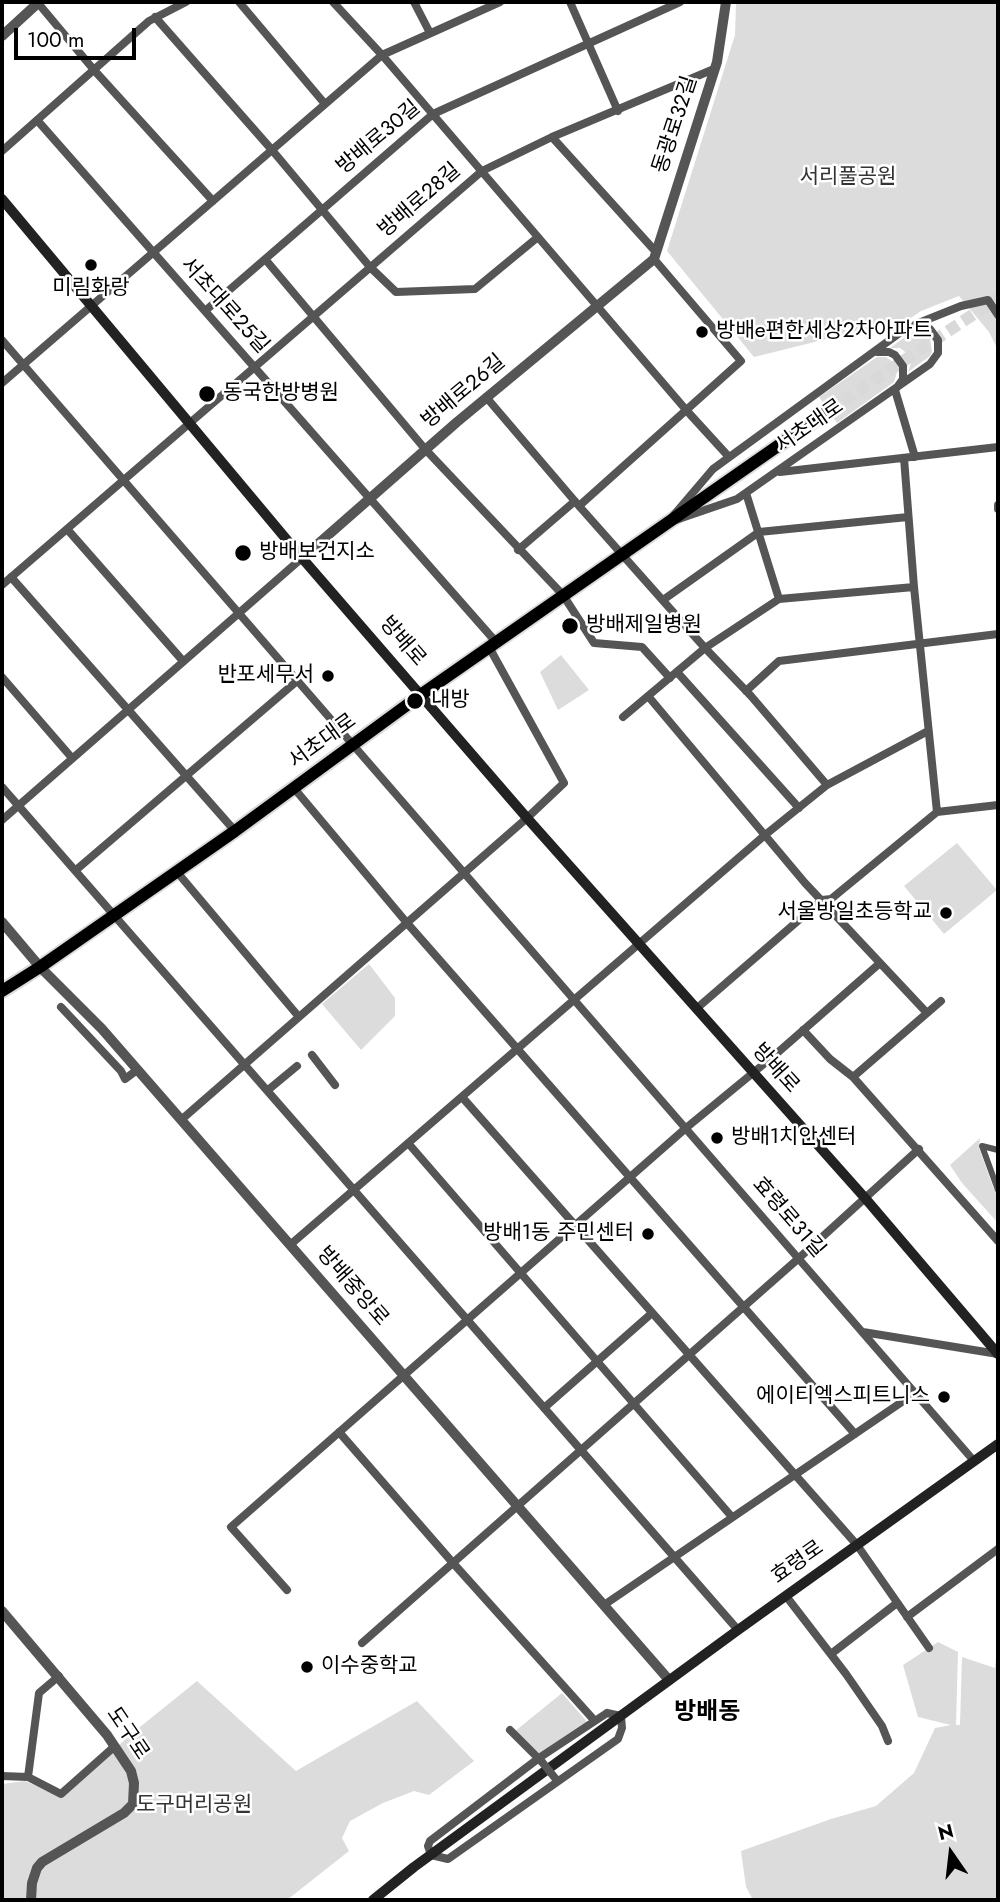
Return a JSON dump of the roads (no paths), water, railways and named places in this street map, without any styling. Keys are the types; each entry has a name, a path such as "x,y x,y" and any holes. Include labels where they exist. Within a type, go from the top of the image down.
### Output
{"main road":[{"name":"방배로","path":"2,199 302,558 527,818 865,1198 998,1354"},
{"name":"서초대로","path":"2,991 177,872 422,694 828,411"},
{"name":"효령로","path":"373,1900 431,1854 669,1680 998,1444"}],"street":[{"path":"2,36 38,2 94,70 213,201"},
{"path":"2,151 155,17 186,2"},
{"path":"239,2 325,104"},
{"path":"333,2 382,55 729,457"},
{"path":"414,2 430,33"},
{"path":"570,2 618,111"},
{"name":"방배로30길","path":"205,311 433,114 680,2"},
{"name":"동광로32길","path":"655,255 714,69 726,2"},
{"path":"2,383 382,55 495,3"},
{"path":"155,17 370,267 396,292 475,289 538,237"},
{"name":"방배로28길","path":"2,585 482,171 552,137 714,69"},
{"name":"서초대로25길","path":"37,120 370,498 492,645 564,783 527,818"},
{"path":"518,550 687,411 741,361 655,255 552,137"},
{"name":"방배로26길","path":"302,558 425,449 655,255"},
{"path":"265,260 425,449 563,596 594,643 642,648 673,675 799,808"},
{"path":"911,326 961,306 988,300 998,315"},
{"name":"서초대로","path":"911,326 930,329 938,340 938,354 930,364 777,473 737,499 667,523 712,469 911,326"},
{"name":"효령로31길","path":"2,340 974,1461"},
{"path":"870,355 889,352 900,360 903,366 903,379 895,390 915,457"},
{"path":"486,397 577,504 827,785"},
{"path":"777,473 998,447"},
{"path":"904,458 937,812"},
{"path":"746,493 779,599"},
{"path":"663,600 759,533 908,517"},
{"path":"66,529 183,661"},
{"path":"2,820 302,558"},
{"path":"11,577 235,831"},
{"path":"623,717 705,648 779,599 914,587"},
{"path":"746,691 779,661 998,634"},
{"path":"2,677 72,758"},
{"path":"76,870 297,681"},
{"path":"648,696 822,900 927,1013"},
{"path":"290,1245 638,943 827,785 928,732"},
{"path":"2,787 738,1630"},
{"path":"293,788 407,923 855,1434"},
{"path":"696,1009 822,900 831,899 937,812 998,805"},
{"path":"181,1120 527,818"},
{"path":"177,872 299,1017"},
{"name":"방배중앙로","path":"2,922 40,967 102,1029 669,1680"},
{"path":"287,1590 231,1527 574,1225 880,963"},
{"path":"853,1077 941,1001"},
{"path":"61,1007 121,1071 125,1079 137,1070"},
{"path":"803,1030 830,1059 853,1077 998,1241"},
{"path":"312,1055 335,1085"},
{"path":"268,1090 297,1066"},
{"path":"462,1097 857,1545 929,1648"},
{"path":"408,1143 732,1517"},
{"path":"998,1150 982,1146 998,1190"},
{"path":"362,1643 919,1149"},
{"path":"544,1408 652,1313"},
{"name":"방배로","path":"863,1332 998,1354"},
{"path":"604,1605 915,1392"},
{"path":"339,1432 594,1720"},
{"path":"907,1616 998,1549"},
{"path":"786,1596 831,1654 882,1727 888,1741"},
{"path":"831,1654 897,1603"},
{"name":"도구로","path":"2,1612 59,1676 115,1746 131,1771 134,1783 133,1804 124,1813 42,1862 32,1883 31,1900"},
{"path":"28,1777 40,1693 59,1676"},
{"name":"효령로","path":"607,1713 621,1716 622,1728 618,1739 556,1780 448,1859 431,1854 428,1846 430,1841 594,1720 607,1713"},
{"path":"510,1730 556,1780"},
{"path":"2,1776 28,1777 61,1794 115,1746"}],"tunnel":[{"path":"828,411 998,298"}],"place":[{"name":"미림화랑","path":"91,265"},
{"name":"방배e편한세상2차아파트","path":"702,332"},
{"name":"동국한방병원","path":"207,394"},
{"name":"방배보건지소","path":"243,553"},
{"name":"방배제일병원","path":"570,626"},
{"name":"반포세무서","path":"328,676"},
{"name":"내방","path":"415,701"},
{"name":"서울방일초등학교","path":"946,913"},
{"name":"방배1치안센터","path":"717,1138"},
{"name":"방배1동 주민센터","path":"648,1234"},
{"name":"에이티엑스피트니스","path":"944,1397"},
{"name":"이수중학교","path":"307,1667"}],"district":[{"name":"방배동","path":"707,1713"}],"park label":[{"name":"서리풀공원","path":"848,178"},
{"name":"도구머리공원","path":"194,1806"}]}
